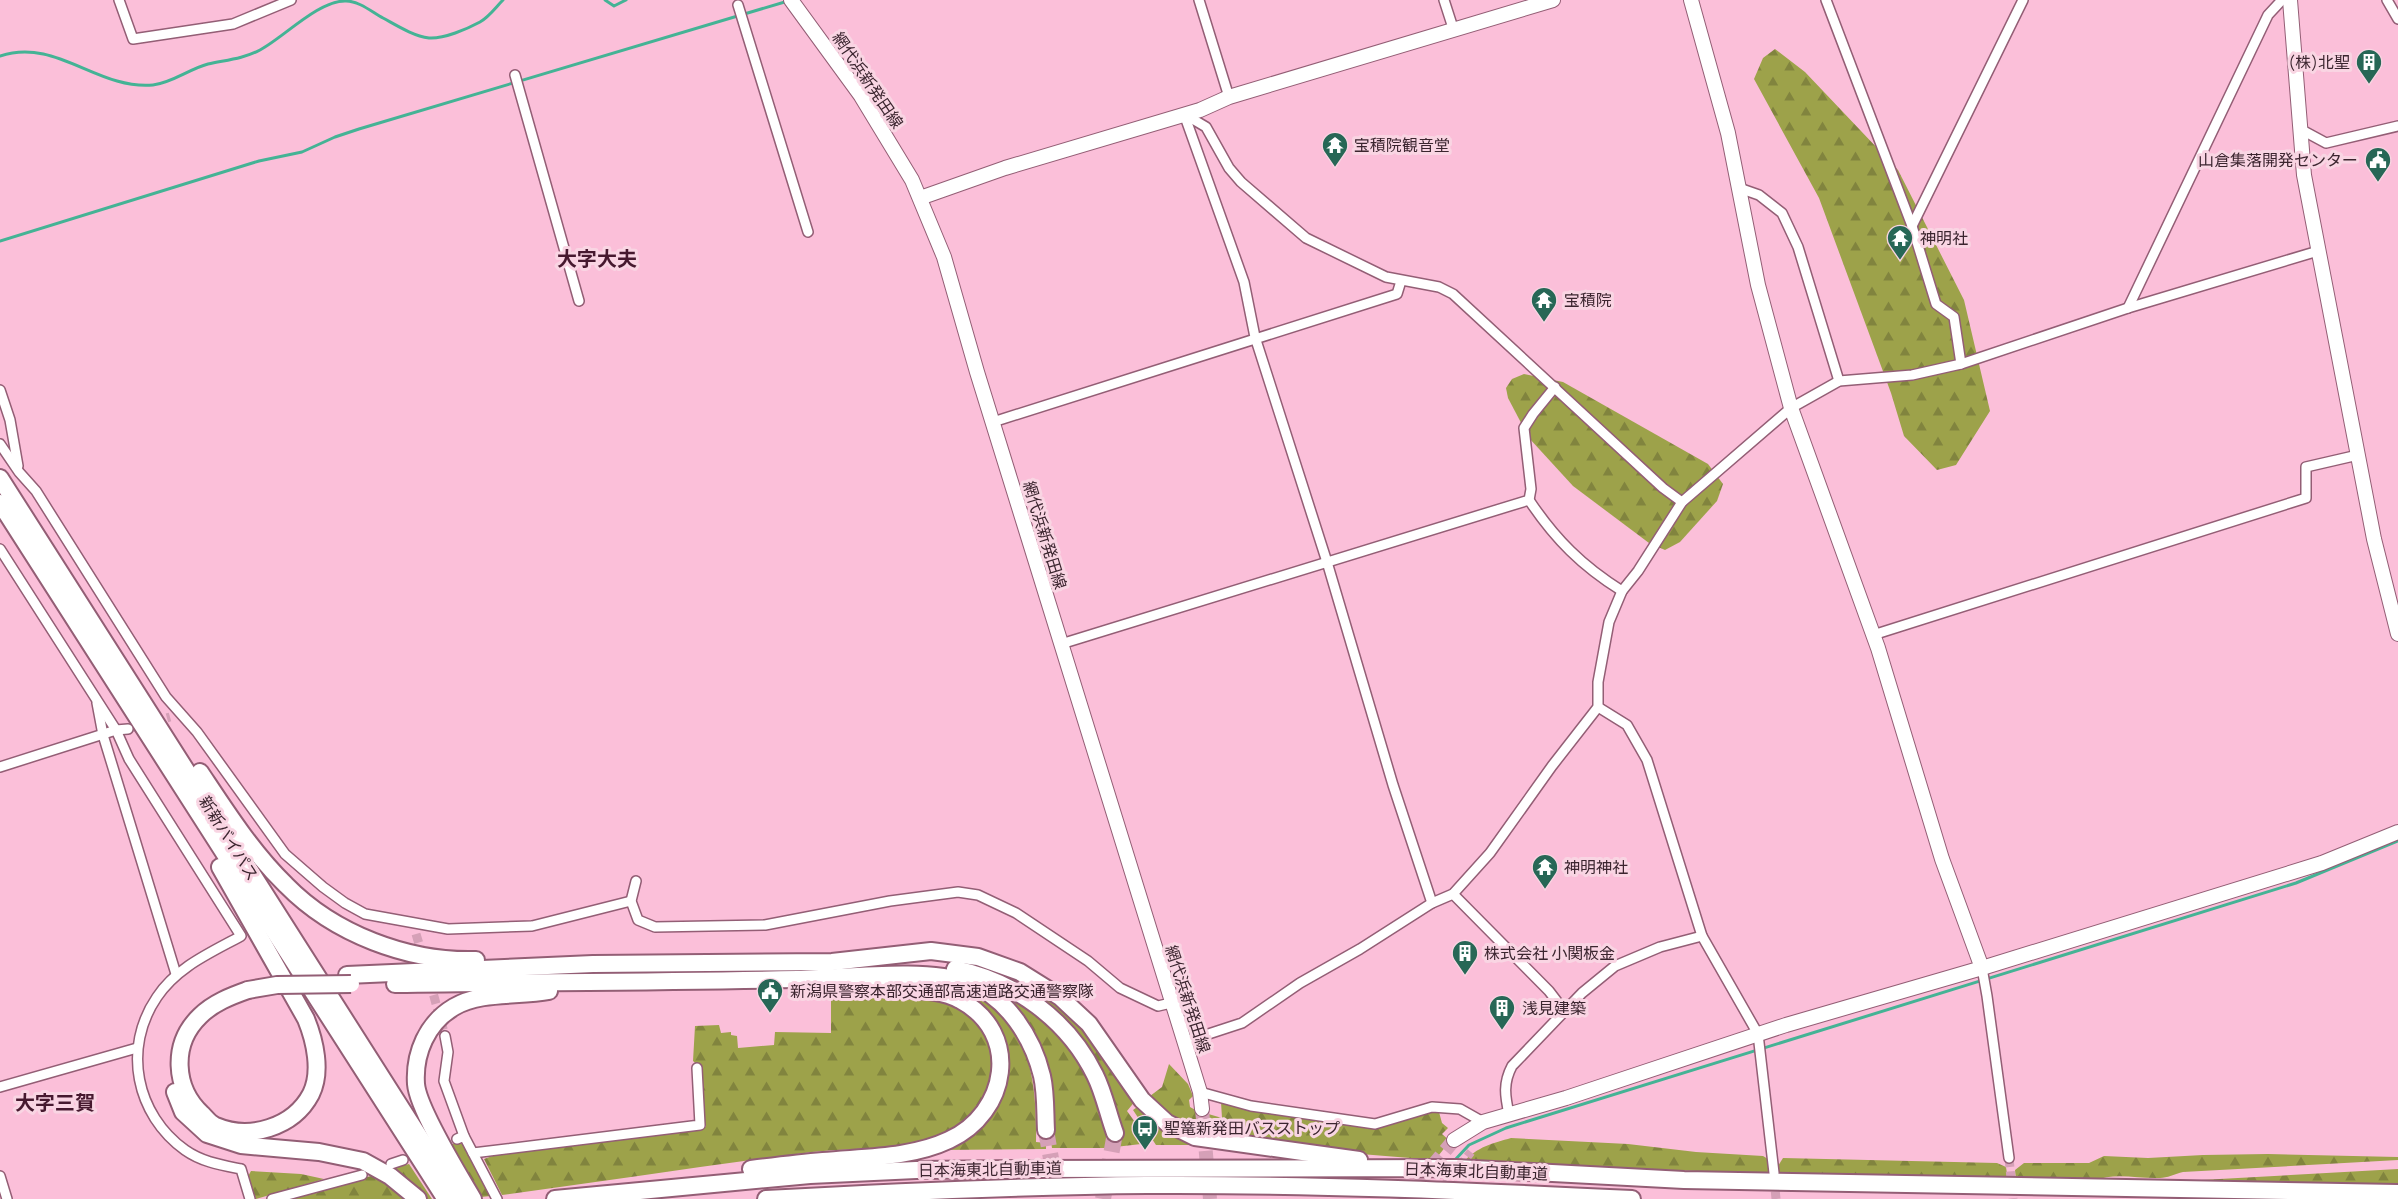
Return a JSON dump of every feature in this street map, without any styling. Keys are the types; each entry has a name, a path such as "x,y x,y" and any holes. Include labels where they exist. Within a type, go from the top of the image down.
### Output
{"highway":[{"name":"新新バイパス","path":"4,476 118,664 459,1199"},
{"name":"新新バイパス","path":"0,503 445,1199"},
{"path":"118,664 194,764 242,834 286,885 325,916 366,939 415,954 472,960 541,958 593,964"},
{"path":"164,761 306,1019 313,1036 317,1065 311,1093 294,1116 270,1128 242,1133 214,1125 192,1104 181,1083 180,1056 185,1038 200,1017 246,986"},
{"path":"832,962 931,951 978,957 1020,972 1060,997 1089,1024 1142,1100 1167,1123 1195,1137 1253,1147 1377,1162 1456,1168"},
{"path":"418,1199 390,1176 363,1161 319,1152 241,1145 207,1134 183,1112 171,1083 170,1054 177,1033 194,1010 220,992 246,986 593,964 832,962 931,965 976,973 1012,988 1047,1012 1074,1041 1095,1075 1115,1133"},
{"path":"349,980 597,982 828,979 892,975 932,976 969,983 1004,1004 1025,1033 1042,1076 1046,1130"},
{"path":"562,1198 677,1178 924,1149 955,1137 974,1124 993,1100 1001,1074 1001,1057 991,1027 972,1007 947,994 886,989 828,979"},
{"path":"473,1199 447,1154 416,1086 418,1055 428,1029 455,1006 490,996 539,993 597,982"},
{"name":"日本海東北自動車道","path":"562,1198 810,1175 916,1170 1456,1168 1684,1180 2398,1193"},
{"name":"日本海東北自動車道","path":"766,1199 918,1191 1148,1185 1459,1191 1632,1199"}],"street":[{"path":"119,0 134,39 233,24 291,0"},
{"name":"網代浜新発田線","path":"791,0 861,96 893,147 920,198 944,257 1200,1092 1202,1110"},
{"path":"1199,0 1229,97"},
{"path":"1444,0 1454,31"},
{"path":"920,198 1005,168 1200,110 1229,97 1553,0"},
{"path":"1691,0 1728,133 1758,285 1791,408 1873,635 1942,859 1982,968 2008,1158"},
{"path":"1826,0 1912,226 1936,304 1954,317 1961,364"},
{"path":"1912,226 2023,0"},
{"path":"2128,308 2268,15 2282,0"},
{"path":"2290,0 2304,175 2374,539 2398,634"},
{"path":"2386,0 2398,19"},
{"path":"738,5 808,232"},
{"path":"515,75 579,301"},
{"path":"1184,114 1206,127 1229,168 1240,182 1306,238 1359,264 1401,281 1439,287 1453,294 1663,488 1682,502"},
{"path":"1184,114 1244,282 1255,337 1327,562 1393,785 1432,903"},
{"path":"2300,129 2326,143 2398,126"},
{"path":"1739,188 1759,195 1782,213 1798,247 1839,381"},
{"path":"1184,1042 1242,1023 1300,983 1360,950 1432,903 1453,894 1490,853 1552,766 1598,707 1598,682 1609,622 1622,591 1638,571 1682,502 1791,408 1839,381 1912,375 1961,364 2128,308 2318,251"},
{"path":"993,422 1255,337 1397,294 1401,281"},
{"path":"1528,500 1531,489 1524,428 1555,387"},
{"path":"0,390 10,420 19,472"},
{"path":"0,444 19,472 36,491 174,715 197,732 285,854 315,881 345,903 365,914 448,929 532,926 631,901"},
{"path":"1873,635 2306,498 2306,467 2358,455"},
{"path":"4,476 19,472"},
{"path":"1061,644 1528,500"},
{"path":"1528,500 1556,538 1593,573 1622,591"},
{"path":"0,549 116,730 129,759 241,936 189,964 176,974 157,997 144,1022 137,1048 137,1076 147,1106 162,1131 186,1151 211,1163 241,1169 250,1199"},
{"path":"97,702 96,710 103,735 176,974"},
{"path":"1598,707 1627,725 1647,760 1702,936 1758,1034 1774,1173"},
{"path":"0,767 116,730 128,729"},
{"path":"1454,1140 1483,1122 1566,1098 1758,1034 1982,968 2322,863 2398,832"},
{"path":"636,881 631,901 638,920 655,927 765,925 890,901 958,892 978,895 1016,913 1088,961 1120,988 1158,1006 1171,1003"},
{"path":"1453,894 1549,991 1565,1012"},
{"path":"412,923 416,934"},
{"path":"1509,1114 1505,1086 1512,1066 1582,993 1615,966 1660,946 1702,936"},
{"path":"445,1036 448,1052 444,1081 460,1137 473,1153 497,1199"},
{"path":"0,1087 137,1048"},
{"path":"473,1153 700,1125 697,1068"},
{"path":"1200,1092 1251,1106 1376,1124 1432,1107 1460,1109 1483,1122"},
{"path":"391,1164 403,1160"},
{"path":"272,1199 362,1175"},
{"path":"0,1176 7,1199"}],"green space":[{"path":"1775,49 1805,72 1898,170 1964,300 1990,411 1956,465 1937,470 1904,436 1891,393 1819,198 1754,79 1763,58"},
{"path":"1524,374 1563,382 1708,464 1723,484 1717,501 1680,542 1665,550 1649,543 1573,486 1529,438 1508,398 1506,388 1512,379"},
{"path":"952,958 986,965 1026,981 1069,1011 1136,1100 1127,1111 1150,1143 1115,1147 1116,1138 1100,1070 999,975 975,966 948,961 887,959"},
{"path":"935,984 962,989 985,999 1016,1031 1031,1073 1036,1142 1046,1143 1046,1149 941,1150 981,1126 998,1106 1007,1051 1005,1040 988,1014"},
{"path":"993,986 1029,1006 1049,1020 1059,1031 1080,1062 1099,1099 1110,1134 1111,1148 1052,1148 1048,1124 1014,1009"},
{"path":"831,996 912,996 951,1005 967,1015 980,1028 987,1040 993,1066 987,1092 973,1114 959,1127 930,1138 897,1145 812,1152 502,1195 484,1159 498,1154 703,1129 706,1126 703,1123 699,1066 693,1061 695,1026 719,1025 721,1033 731,1032 731,1035 737,1036 738,1048 774,1045 775,1032 831,1033"},
{"path":"1169,1064 1188,1084 1193,1096 1189,1100 1190,1107 1199,1112 1203,1133 1171,1116 1150,1096 1162,1087"},
{"path":"1221,1102 1278,1115 1368,1128 1421,1114 1439,1112 1442,1123 1448,1128 1442,1134 1450,1141 1435,1160 1311,1150 1206,1135 1205,1113 1222,1118"},
{"path":"1140,1105 1198,1145 1156,1145 1133,1110"},
{"path":"1511,1138 1628,1144 1696,1152 1763,1156 1768,1159 1771,1173 1464,1162 1480,1149"},
{"path":"456,1142 465,1145 491,1196 481,1197 451,1145"},
{"path":"2268,1154 2398,1157 2398,1160 2183,1172 2160,1178 2110,1177 2094,1181 2016,1180 2015,1170 2024,1163 2089,1163 2104,1156 2148,1158"},
{"path":"1783,1158 1997,1163 2006,1167 2008,1180 1778,1175 1778,1166"},
{"path":"409,1164 432,1199 424,1199 390,1169"},
{"path":"2398,1169 2398,1188 2180,1183 2183,1181"},
{"path":"251,1171 301,1174 324,1179 256,1199 247,1178"},
{"path":"375,1175 409,1199 280,1199"}],"waterway":[{"path":"0,56 20,52 40,53 113,80 153,85 167,82 208,64 254,53 313,13 335,2 356,3 405,30 435,38 475,25 503,0"},
{"path":"605,0 614,6 626,0"},
{"path":"0,241 259,161 302,152 359,129 788,1"},
{"path":"1454,1161 1469,1145 1506,1128 2296,883 2398,841"}],"tunnel":[{"path":"128,729 170,717"},
{"path":"416,934 423,957"},
{"path":"430,982 445,1036"},
{"path":"1202,1109 1210,1199"},
{"path":"1046,1130 1058,1199"},
{"path":"1103,1199 1115,1133"},
{"path":"1405,1199 1454,1140"},
{"path":"1434,1199 1471,1152"},
{"path":"2009,1158 2013,1199"},
{"path":"1774,1178 1776,1199"}],"place":[{"name":"(株)北聖","path":"2369,85"},
{"name":"宝積院観音堂","path":"1335,168"},
{"name":"山倉集落開発センター","path":"2378,183"},
{"name":"神明社","path":"1900,261"},
{"name":"宝積院","path":"1544,323"},
{"name":"神明神社","path":"1545,890"},
{"name":"株式会社 小関板金","path":"1465,976"},
{"name":"新潟県警察本部交通部高速道路交通警察隊","path":"770,1014"},
{"name":"浅見建築","path":"1502,1031"},
{"name":"聖篭新発田バスストップ","path":"1145,1151"}],"district":[{"name":"大字大夫","path":"597,259"},
{"name":"大字三賀","path":"55,1103"}]}
